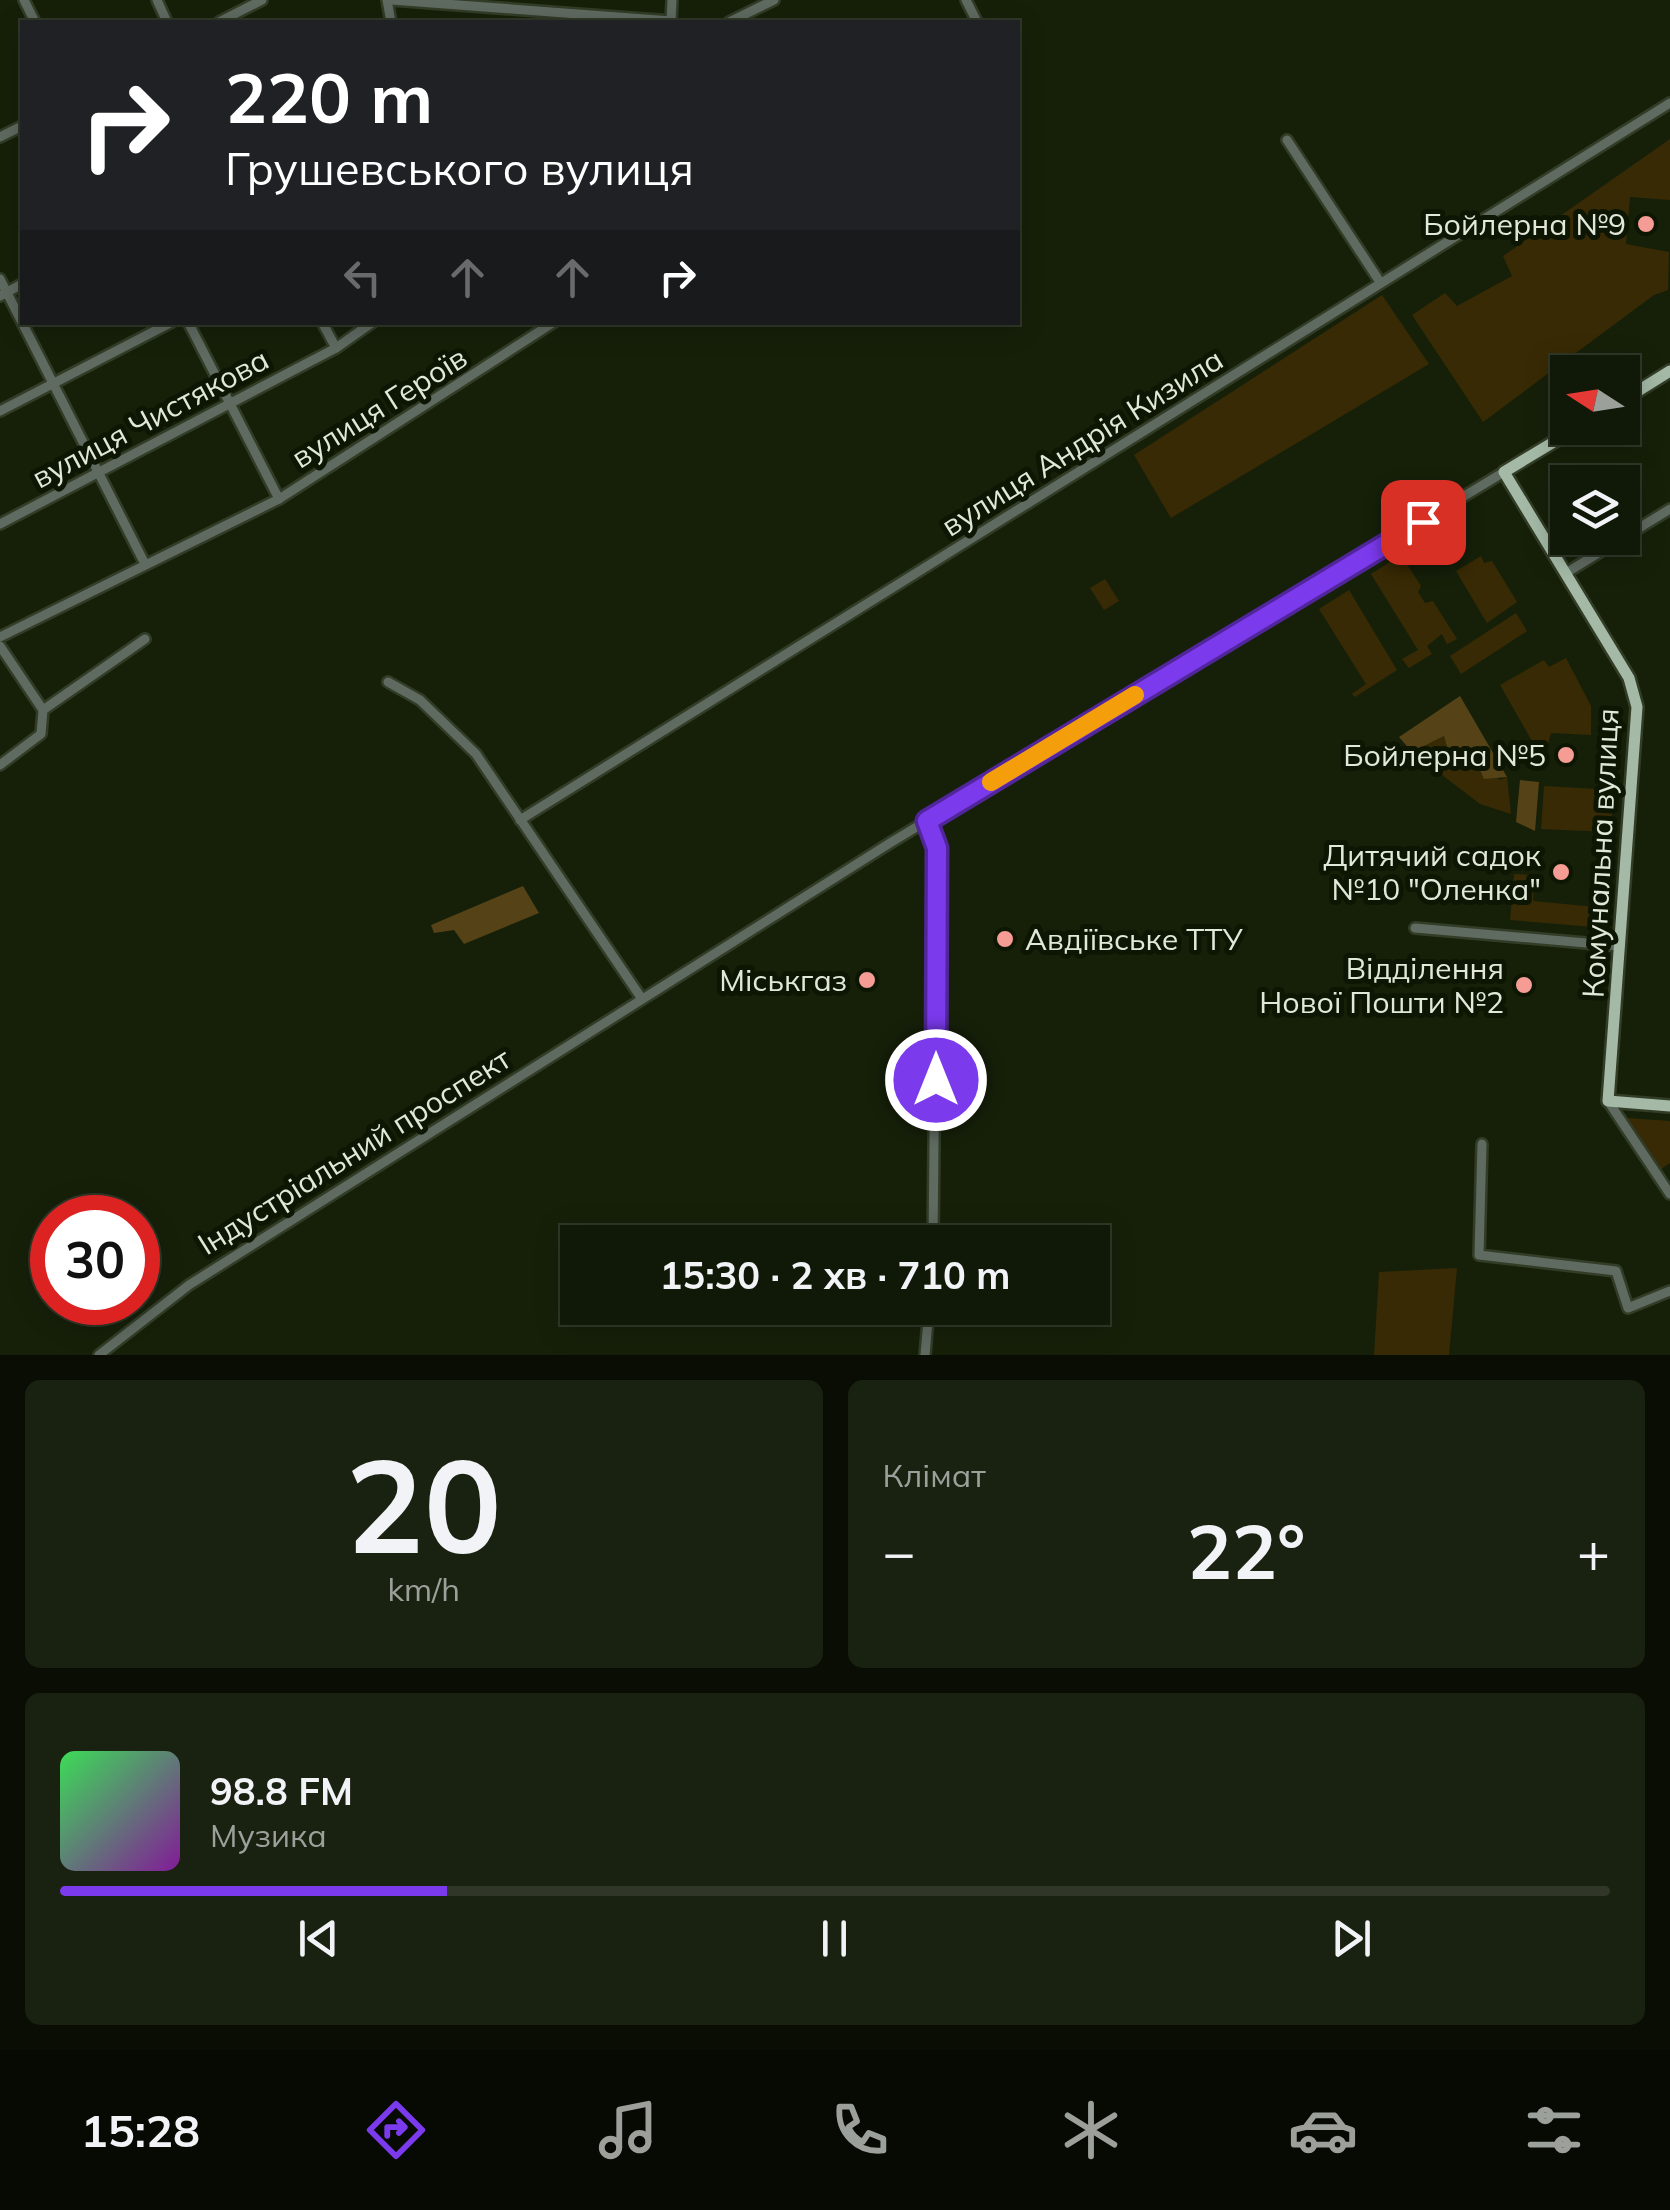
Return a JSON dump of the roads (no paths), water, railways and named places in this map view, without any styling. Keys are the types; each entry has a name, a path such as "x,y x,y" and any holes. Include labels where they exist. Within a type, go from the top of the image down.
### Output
{"main road":[{"path":"1640,390 1670,371"},
{"path":"1504,472 1550,444"},
{"name":"Комунальна вулиця","path":"1504,472 1629,678 1638,707 1608,1101"},
{"path":"1608,1101 1670,1106"}],"street":[{"path":"223,20 262,0"},
{"path":"390,0 645,20"},
{"path":"733,20 774,0"},
{"path":"599,20 606,17"},
{"name":"вулиця Андрія Кизила","path":"520,820 1670,103"},
{"path":"1287,140 1380,282"},
{"path":"0,279 3,294 20,325"},
{"path":"20,325 101,472 145,564"},
{"path":"0,411 166,325"},
{"path":"190,325 279,499"},
{"path":"324,325 336,348"},
{"name":"вулиця Чистякова","path":"0,524 233,404 336,348 369,325"},
{"name":"вулиця Героїв","path":"0,637 279,499 549,325"},
{"name":"Індустріальний проспект","path":"99,1355 189,1286 642,999 927,821 1504,472"},
{"path":"1566,573 1670,510"},
{"path":"43,710 145,639"},
{"path":"0,646 43,710 41,734 0,765"},
{"path":"388,682 420,700 476,754 642,999"},
{"path":"927,821 937,848 933,1225"},
{"path":"1415,928 1620,946"},
{"path":"1608,1101 1670,1194"},
{"path":"1482,1144 1479,1254 1616,1271 1614,1276 1628,1308 1670,1291"},
{"path":"926,1355 928,1325"}],"place":[{"name":"Бойлерна №9","path":"1646,224"},
{"name":"Бойлерна №5","path":"1566,755"},
{"name":"Дитячий садок №10 \"Оленка\"","path":"1561,872"},
{"name":"Авдіївське ТТУ","path":"1005,939"},
{"name":"Міськгаз","path":"867,980"},
{"name":"Відділення Нової Пошти №2","path":"1524,985"}]}
